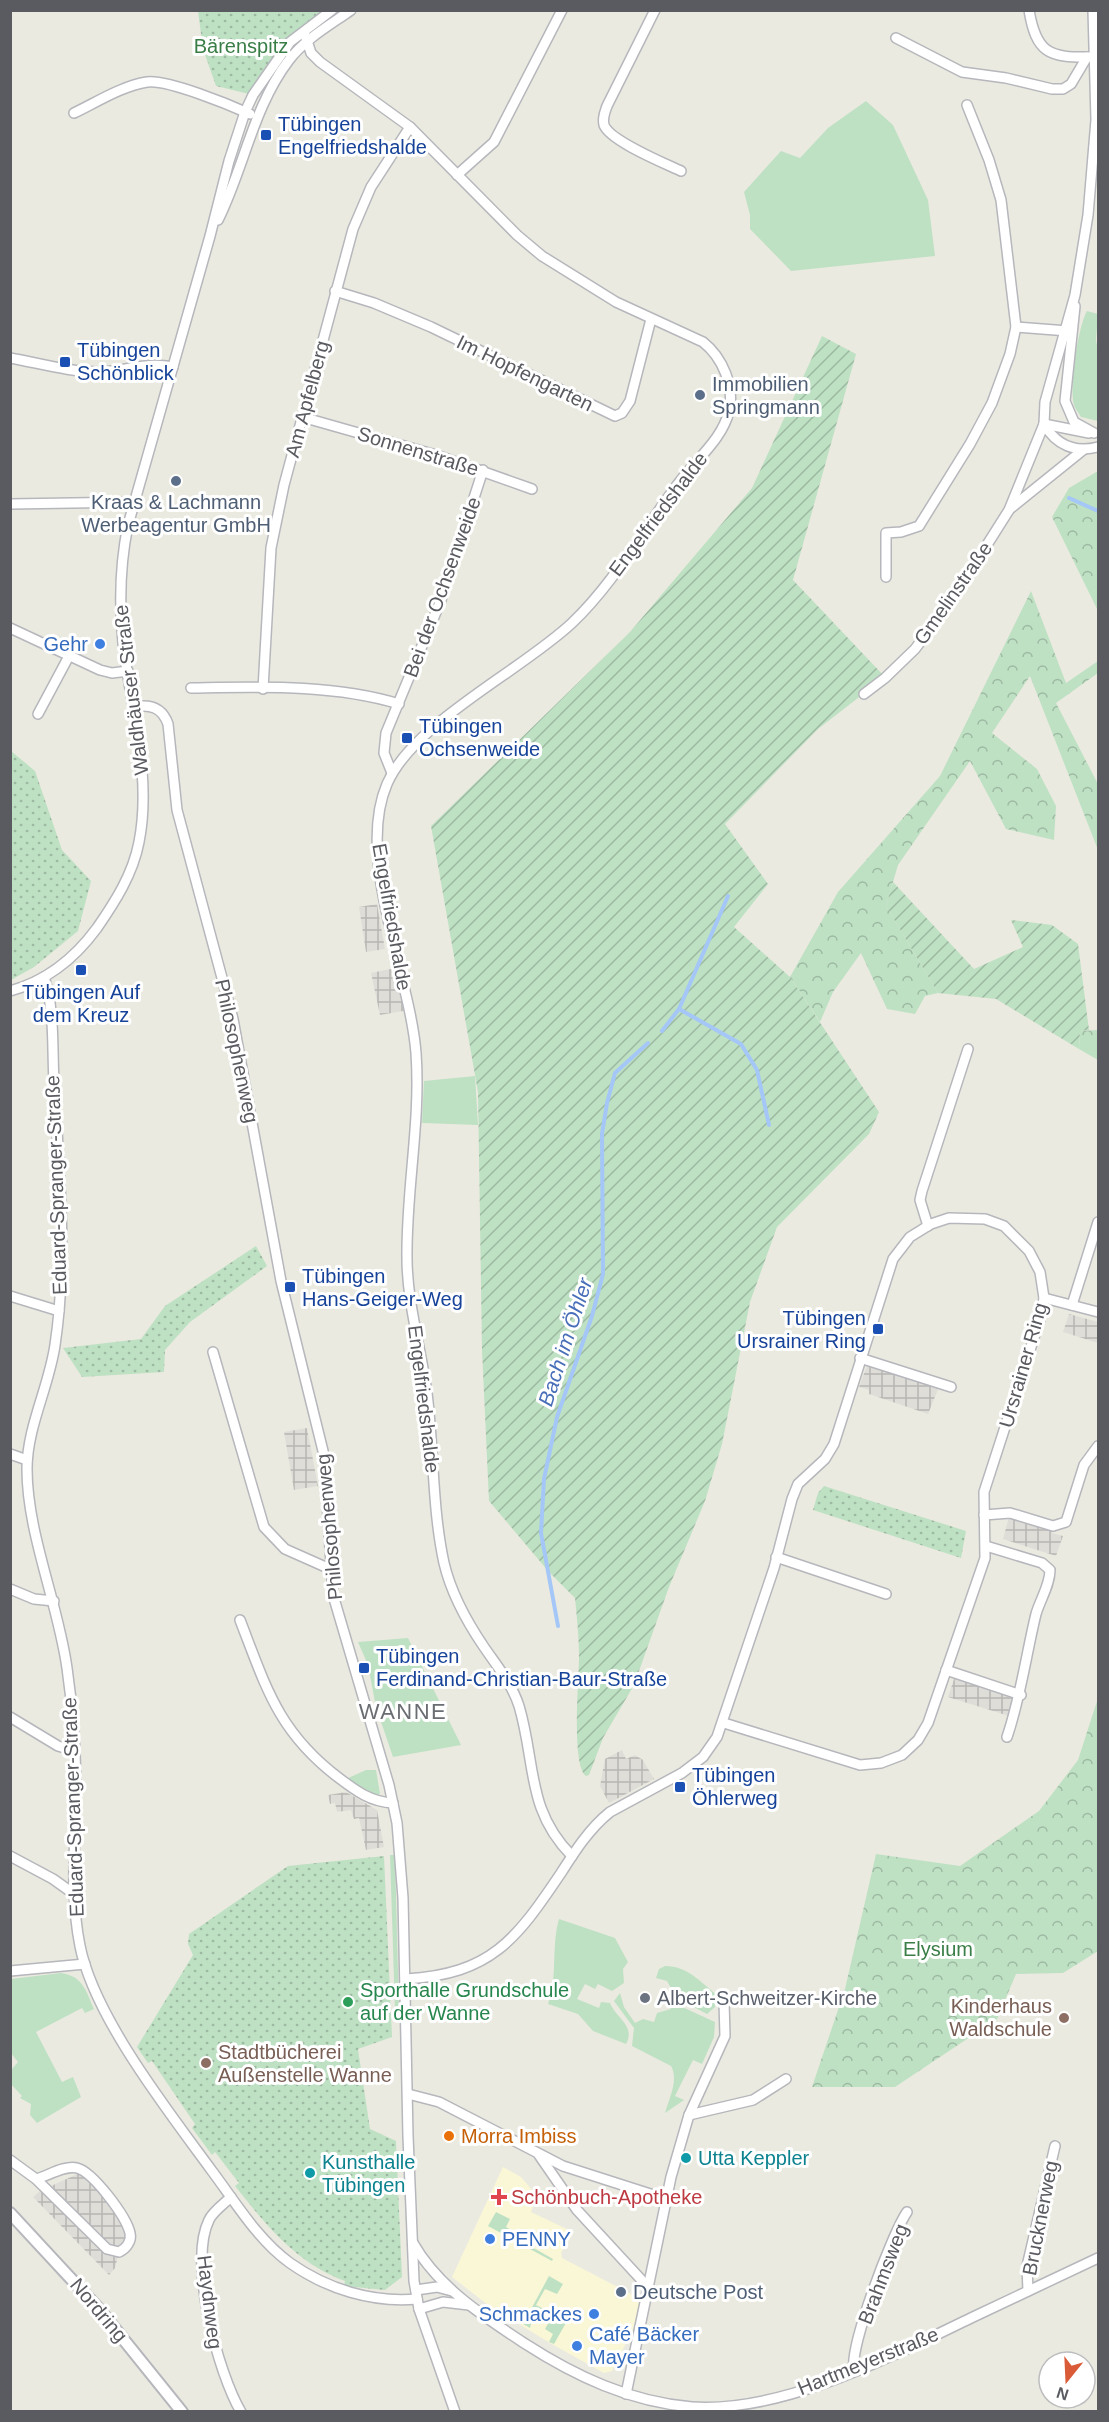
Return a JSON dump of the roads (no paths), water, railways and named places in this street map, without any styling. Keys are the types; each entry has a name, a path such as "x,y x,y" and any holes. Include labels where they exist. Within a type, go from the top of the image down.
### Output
{"street":[{"name":"Waldhäuser Straße","path":"10,991 44,977 64,964 93,933 120,891 134,862 141,827 142,801 140,754 121,618 120,585 123,549 229,161 245,112 253,95 294,40 332,10"},
{"name":"Waldhäuser Straße","path":"210,236 223,211 257,118 289,60 306,43 351,10"},
{"path":"457,175 494,142 561,10"},
{"path":"655,10 607,106 603,117 604,125 627,144 681,171"},
{"path":"1029,10 1038,45 1046,52 1055,55 1091,57"},
{"name":"Gmelinstraße","path":"1094,10 1091,57 1093,163 1075,296 1074,332 1065,401 1074,422 1096,433"},
{"name":"Engelfriedshalde","path":"304,32 311,53 320,62 410,127 528,246 558,269 651,319 692,336 713,350 729,384 730,407 724,424 586,608 557,635 424,736 401,759 392,773 380,805 377,845 382,883 416,1050 417,1091 407,1274 427,1394 441,1545 450,1586 516,1697 539,1809 554,1836 572,1856"},
{"path":"896,38 962,72 1006,78 1052,89 1063,89 1071,84 1091,57"},
{"path":"294,40 306,43"},
{"path":"74,113 127,88 150,81 162,82 257,118"},
{"path":"886,577 886,533 901,532 919,526 961,460 992,403 1010,354 1016,327 1001,200 989,160 967,105"},
{"name":"Am Apfelberg","path":"263,689 274,526 302,417 335,291 361,208 383,167 410,127"},
{"name":"Im Hopfengarten","path":"335,291 374,303 442,332 615,416 622,413 630,401 651,319"},
{"name":"Gmelinstraße","path":"864,694 885,678 922,641 954,597 1009,510 1044,424 1045,402 1063,330 1075,296"},
{"path":"1016,327 1074,332"},
{"path":"10,358 102,373 150,363 173,367"},
{"name":"Sonnenstraße","path":"302,417 483,470 532,489"},
{"path":"1044,424 1096,433"},
{"path":"1044,424 1057,440 1070,448 1083,450 1098,447"},
{"name":"Gmelinstraße","path":"1009,510 1083,450"},
{"name":"Bei der Ochsenweide","path":"392,773 383,744 444,591 483,470"},
{"path":"10,504 135,502"},
{"path":"10,627 100,670 112,672 128,670"},
{"path":"38,714 69,656"},
{"path":"191,688 346,693 399,704"},
{"name":"Philosophenweg","path":"134,707 152,706 165,716 168,724 177,810 233,1019 280,1281 324,1455 327,1477 330,1569 339,1618 393,1803 400,1851 406,1979 412,2242 418,2299 455,2412"},
{"name":"Eduard-Spranger-Straße","path":"44,977 50,1011 62,1258 59,1311 52,1362 27,1460 31,1508 68,1670 75,1750 74,1894 85,1964 106,2012 140,2070 231,2197 268,2244 286,2260 314,2278 377,2299 418,2299"},
{"path":"928,1226 920,1200 968,1049"},
{"name":"Ursrainer Ring","path":"962,1217 985,1219 1004,1226 1021,1242 1035,1262 1042,1280 1044,1298 1041,1316 982,1500 986,1546 981,1572 924,1732 902,1755 881,1763 849,1763 724,1723 796,1488 825,1459 834,1444 893,1259 910,1238 928,1226 962,1217"},
{"path":"1072,1305 1098,1222"},
{"path":"10,1296 59,1311"},
{"path":"1044,1298 1098,1312"},
{"path":"213,1352 264,1527 285,1550 330,1569"},
{"path":"860,1358 951,1387"},
{"path":"984,1515 1010,1513 1053,1526 1066,1522 1084,1466 1098,1446"},
{"path":"10,1454 27,1460"},
{"path":"986,1546 1042,1563 1050,1570 1025,1660 1021,1695 1007,1737"},
{"path":"776,1557 886,1594"},
{"path":"10,1589 34,1599 54,1601"},
{"path":"240,1620 271,1701 298,1740 336,1776 362,1794 380,1803 393,1803"},
{"path":"946,1670 1021,1695"},
{"path":"10,1717 58,1746 75,1750"},
{"path":"406,1979 452,1972 490,1957 518,1933 591,1829 610,1812 694,1765 717,1737 724,1723"},
{"path":"10,1856 53,1879 74,1894"},
{"path":"10,1971 85,1964"},
{"path":"626,2394 666,2199 689,2115 725,2036 724,2002"},
{"path":"689,2115 753,2100 786,2079"},
{"path":"408,2094 439,2102 539,2155 588,2175 666,2199"},
{"name":"Brucknerweg","path":"1028,2291 1027,2266 1055,2146"},
{"path":"539,2155 577,2210 648,2287"},
{"path":"10,2160 36,2179 107,2249 119,2252 125,2248 130,2240 128,2228 109,2198 87,2172 73,2167 36,2179"},
{"name":"Haydnweg","path":"231,2197 210,2218 205,2232 202,2262 218,2360 241,2412"},
{"name":"Brahmsweg","path":"854,2370 852,2361 868,2310 895,2233 907,2212"},
{"name":"Nordring","path":"10,2213 99,2309 182,2412"},
{"name":"Hartmeyerstraße","path":"412,2242 433,2271 469,2305 549,2359 592,2381 626,2394 680,2405 719,2406 778,2396 854,2370 1098,2259"},
{"path":"418,2299 437,2287 454,2291"},
{"path":"418,2299 469,2305"}],"waterway":[{"path":"1069,498 1098,511"},
{"name":"Bach im Öhler","path":"662,1031 679,1009 728,896"},
{"path":"679,1009 741,1044 757,1070 769,1125"},
{"name":"Bach im Öhler","path":"558,1626 541,1533 544,1479 557,1417 592,1316 603,1274 602,1134 607,1103 615,1073 648,1043"}],"place":[{"name":"Tübingen Engelfriedshalde","path":"266,135"},
{"name":"Tübingen Schönblick","path":"65,362"},
{"name":"Immobilien Springmann","path":"700,395"},
{"name":"Kraas & Lachmann Werbeagentur GmbH","path":"176,481"},
{"name":"Gehr","path":"100,644"},
{"name":"Tübingen Ochsenweide","path":"407,738"},
{"name":"Tübingen Auf dem Kreuz","path":"81,970"},
{"name":"Tübingen Hans-Geiger-Weg","path":"290,1287"},
{"name":"Tübingen Ursrainer Ring","path":"878,1329"},
{"name":"Tübingen Ferdinand-Christian-Baur-Straße","path":"364,1668"},
{"name":"Tübingen Öhlerweg","path":"680,1787"},
{"name":"Albert-Schweitzer-Kirche","path":"645,1998"},
{"name":"Sporthalle Grundschule auf der Wanne","path":"348,2002"},
{"name":"Kinderhaus Waldschule","path":"1064,2018"},
{"name":"Stadtbücherei Außenstelle Wanne","path":"206,2063"},
{"name":"Morra Imbiss","path":"449,2136"},
{"name":"Utta Keppler","path":"686,2158"},
{"name":"Kunsthalle Tübingen","path":"310,2173"},
{"name":"Schönbuch-Apotheke","path":"499,2197"},
{"name":"PENNY","path":"490,2239"},
{"name":"Deutsche Post","path":"621,2292"},
{"name":"Schmackes","path":"594,2314"},
{"name":"Café Bäcker Mayer","path":"577,2346"}],"district":[{"name":"WANNE","path":"403,1711"}],"park label":[{"name":"Bärenspitz","path":"241,46"},
{"name":"Elysium","path":"938,1949"}]}
